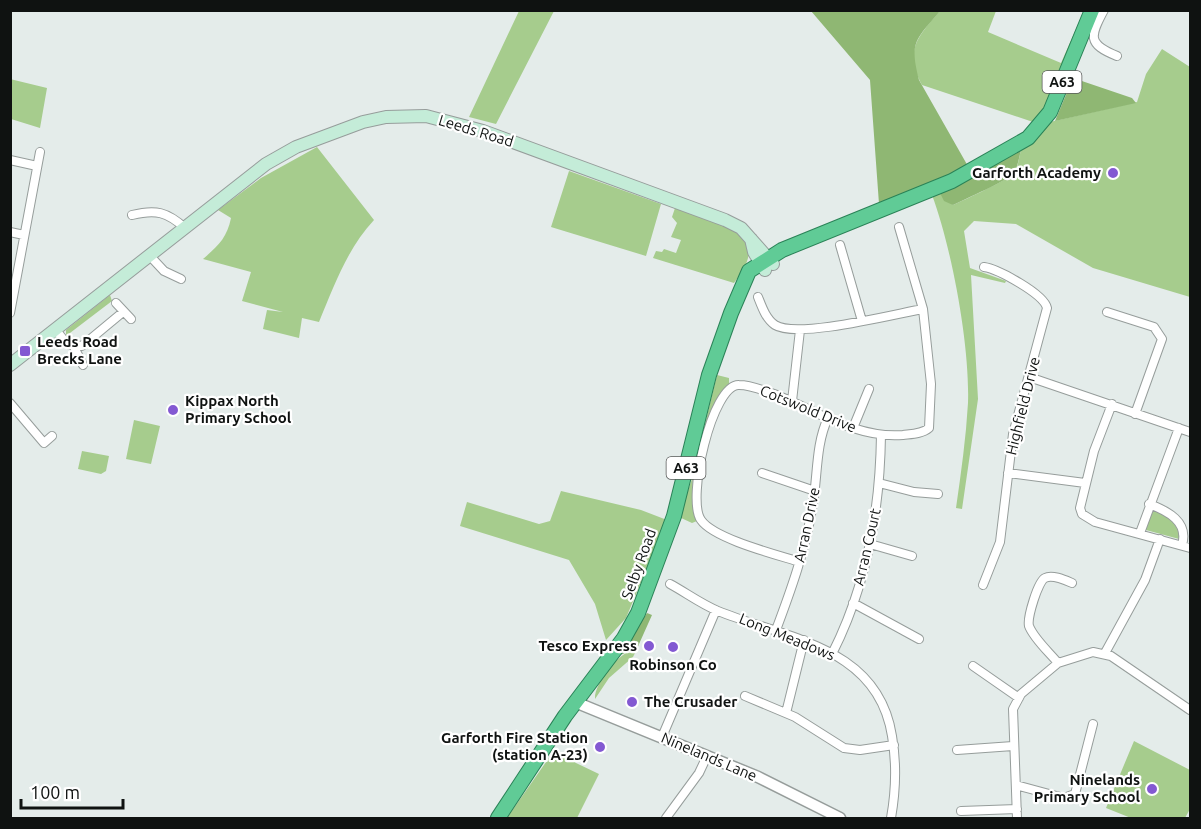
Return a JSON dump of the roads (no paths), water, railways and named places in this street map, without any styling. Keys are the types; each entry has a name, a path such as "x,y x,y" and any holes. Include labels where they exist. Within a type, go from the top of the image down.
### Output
{"highway":[{"name":"Selby Road","path":"498,819 575,702 624,638 644,602 676,505 709,375 749,271 783,257 788,249 952,181 1005,153 1039,127 1058,94 1092,10"}],"main road":[{"name":"Leeds Road","path":"10,365 266,164 296,147 369,121 415,115 438,118 483,131 725,219 741,228 751,238 767,263"}],"street":[{"path":"1104,10 1094,32 1094,42 1102,50 1117,56"},
{"path":"10,313 40,152"},
{"path":"10,160 37,166"},
{"path":"132,215 160,211 170,215 185,228"},
{"name":"Cotswold Drive","path":"800,562 746,545 711,528 701,520 696,501 704,444 713,419 729,388 736,385 750,386 792,401 853,428 881,435 923,432 930,426 930,375 923,309 899,228"},
{"path":"10,232 24,235"},
{"path":"840,245 862,321"},
{"path":"150,256 164,271 181,279"},
{"name":"Highfield Drive","path":"983,585 1000,542 1013,434 1044,326 1046,304 1043,298 1001,272 984,267"},
{"path":"758,297 768,319 784,329 800,330 923,309"},
{"path":"116,303 132,319"},
{"path":"56,330 67,344 74,347 82,346 123,312"},
{"path":"1107,312 1154,327 1161,334 1162,344 1135,414"},
{"path":"792,401 800,330"},
{"path":"74,347 83,365"},
{"path":"1029,377 1191,432"},
{"path":"853,428 869,389"},
{"path":"10,403 44,443 52,436"},
{"path":"1112,404 1085,483 1080,508 1084,517 1186,547 1184,532 1178,521 1167,512 1149,504"},
{"name":"Arran Drive","path":"776,630 800,562 815,491 820,443 828,418"},
{"path":"1140,533 1179,428"},
{"name":"Arran Court","path":"832,654 853,603 870,544 879,483 881,435"},
{"path":"762,473 815,491"},
{"path":"1008,473 1085,483"},
{"path":"879,483 914,492 938,494"},
{"path":"1105,653 1145,580 1160,539"},
{"path":"870,544 912,556"},
{"path":"1058,663 1031,630 1029,616 1041,580 1052,576 1072,583"},
{"name":"Long Meadows","path":"670,584 716,610 804,640 858,670 875,689 886,711 894,745 896,780 891,819"},
{"path":"853,603 919,639"},
{"path":"662,737 716,610"},
{"path":"786,713 804,640"},
{"path":"961,812 1017,814 1012,715 1018,698 1058,663 1082,654 1105,653 1191,710"},
{"path":"973,666 1018,698"},
{"path":"745,696 786,713 844,748 860,750 894,745"},
{"name":"Ninelands Lane","path":"575,702 758,777 840,819"},
{"path":"1016,785 1064,798 1075,794 1093,724"},
{"path":"957,750 1013,746"},
{"path":"666,819 699,773 707,756"}],"place":[{"name":"Garforth Academy","path":"1113,173"},
{"name":"Leeds Road Brecks Lane","path":"25,351"},
{"name":"Kippax North Primary School","path":"173,410"},
{"name":"Tesco Express","path":"649,646"},
{"name":"Robinson Co","path":"673,647"},
{"name":"The Crusader","path":"632,702"},
{"name":"Garforth Fire Station (station A-23)","path":"600,747"},
{"name":"Ninelands Primary School","path":"1152,789"}]}
